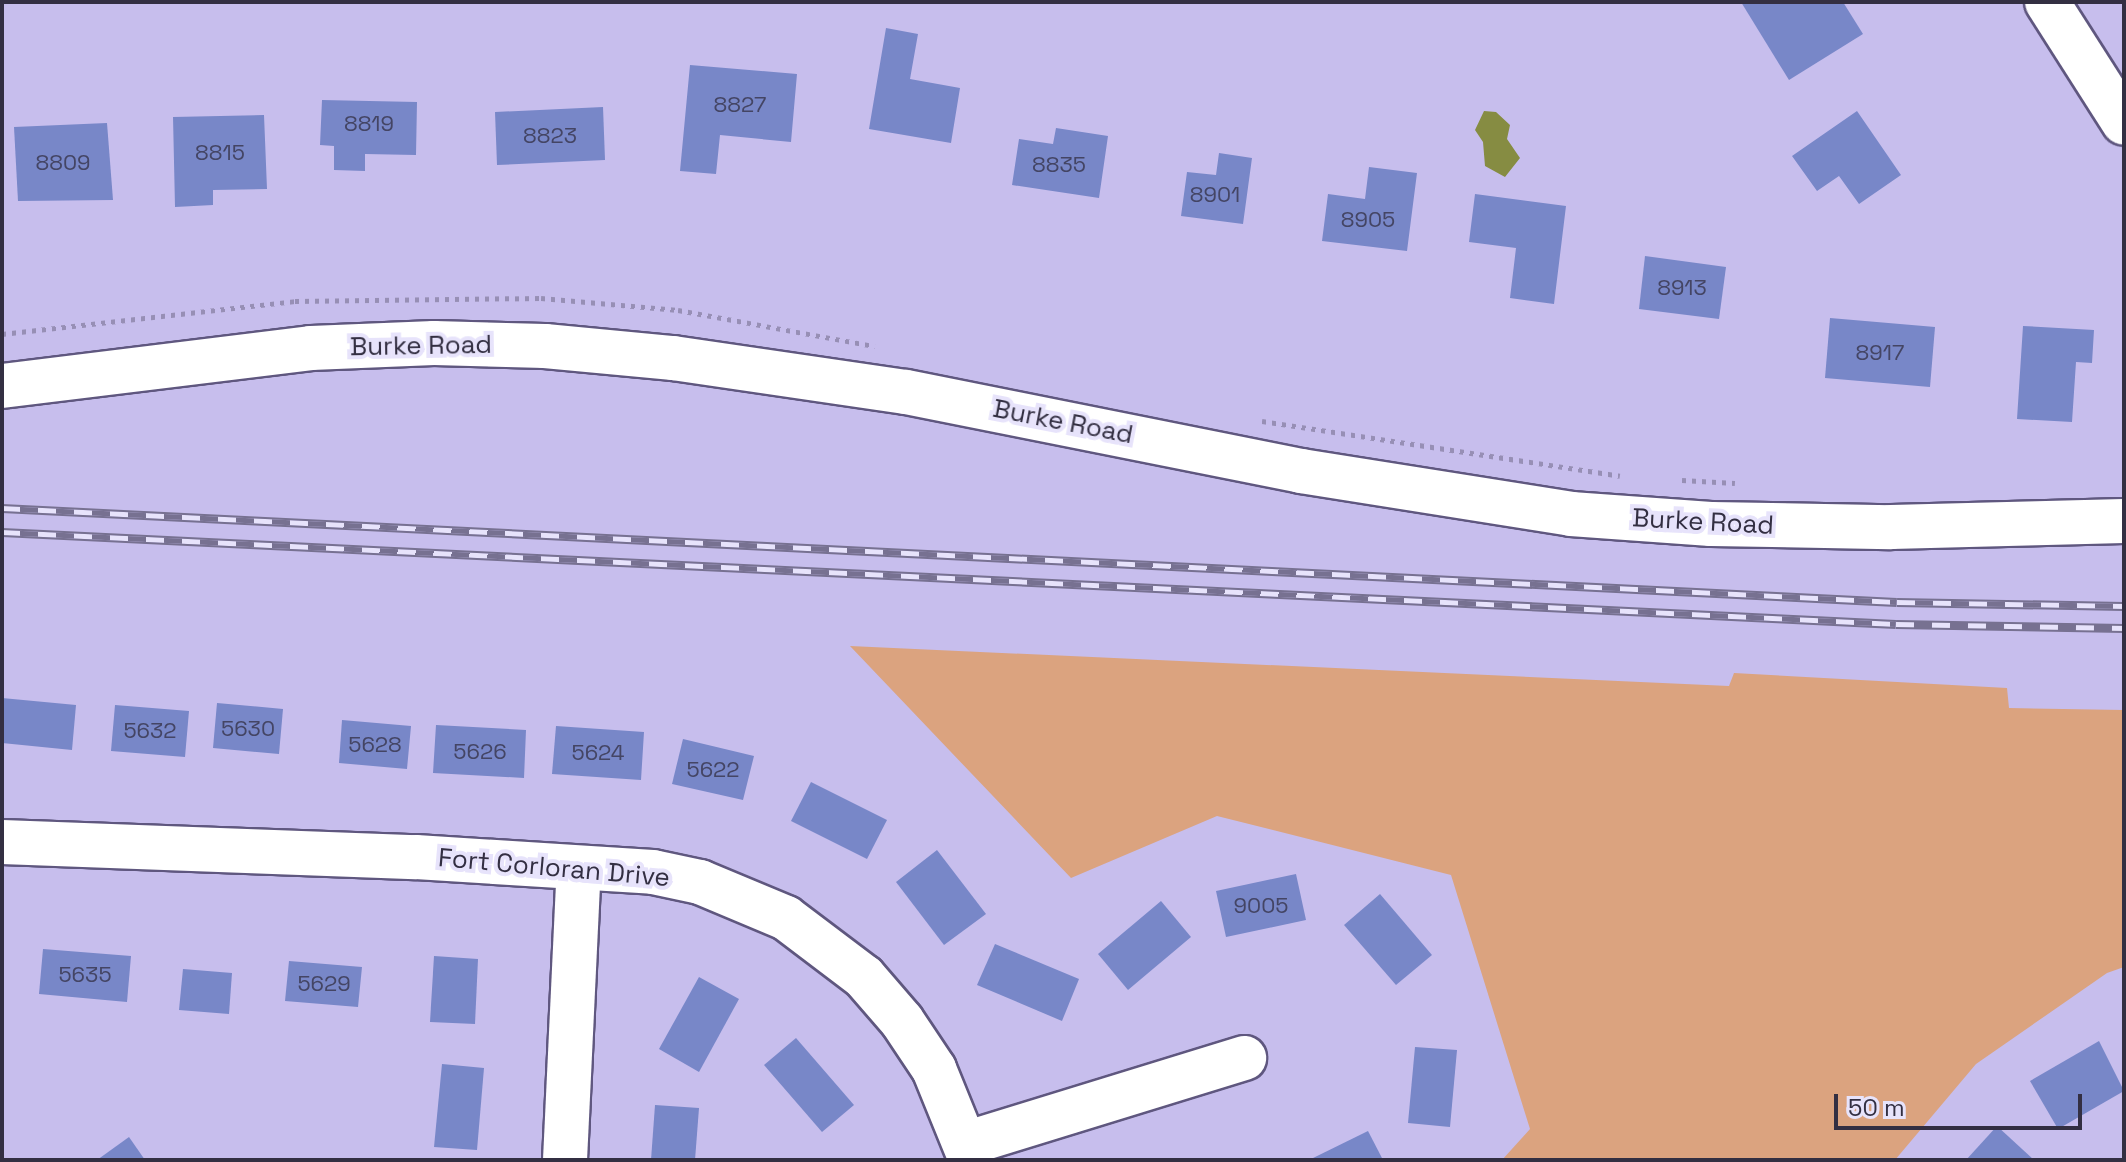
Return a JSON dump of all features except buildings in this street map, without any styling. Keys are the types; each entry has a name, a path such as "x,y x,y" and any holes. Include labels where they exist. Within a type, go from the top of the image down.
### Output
{"street":[{"path":"2047,2 2124,123"},
{"name":"Burke Road","path":"2,386 311,348 434,343 545,346 673,358 906,392 1301,471 1571,514 1711,524 1891,527 2124,521"},
{"name":"Fort Corloran Drive","path":"2,842 214,847 653,872 700,882 760,905 815,937 864,977 902,1021 934,1069 970,1151"},
{"path":"565,1160 579,868"},
{"path":"970,1151 1244,1058"}],"shaded area":[{"path":"1484,111 1496,112 1510,125 1507,139 1520,158 1505,177 1485,166 1483,142 1475,130"},
{"path":"850,646 1729,686 1734,673 2007,688 2009,708 2124,710 2124,967 2107,973 1976,1064 1895,1160 1502,1160 1530,1129 1451,875 1217,816 1071,878"}],"railway":[{"path":"2,508 1897,602 2124,606"},
{"path":"2,532 1896,624 2124,628"}]}
